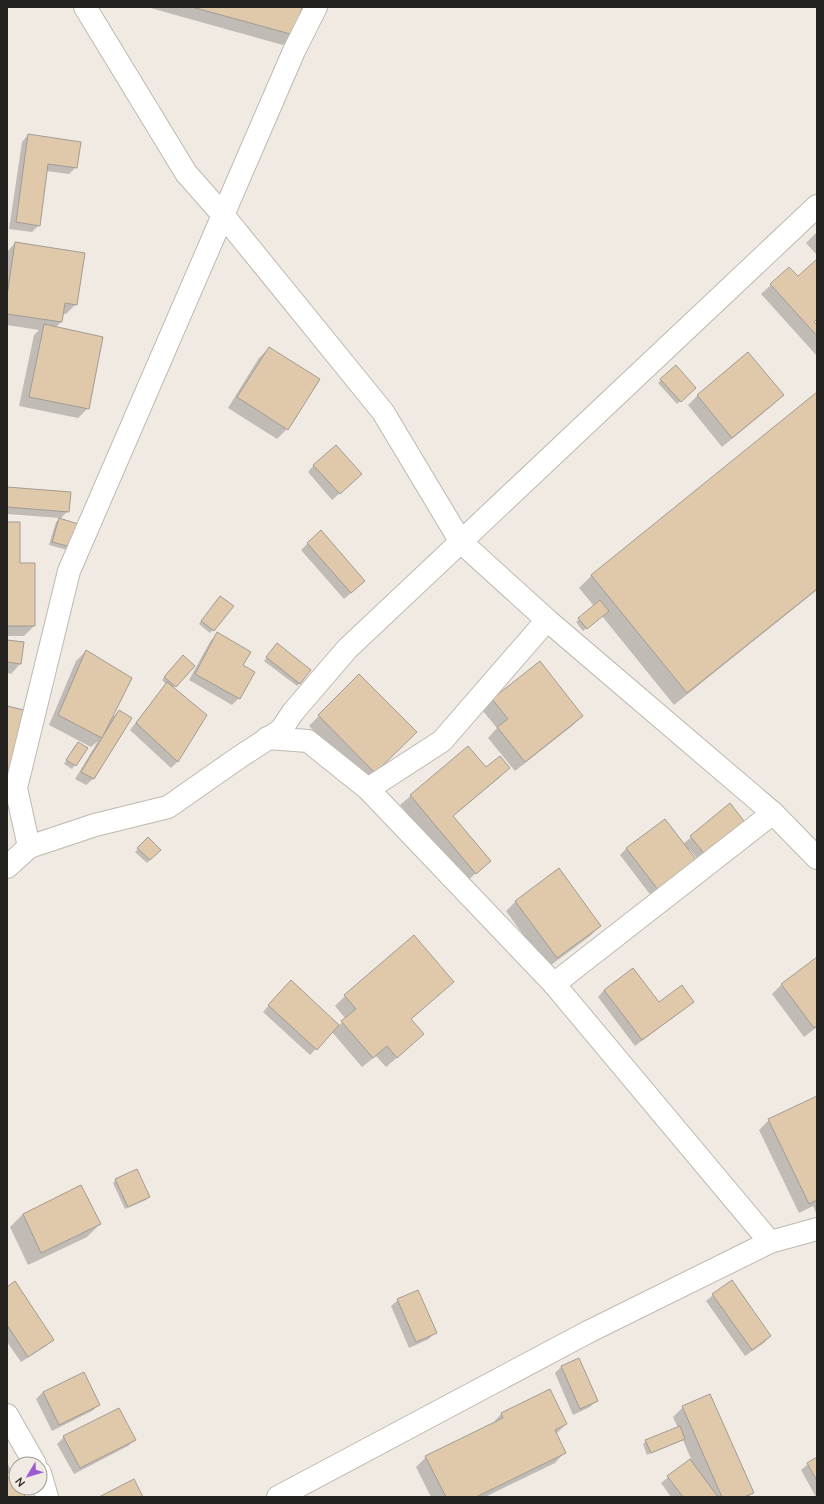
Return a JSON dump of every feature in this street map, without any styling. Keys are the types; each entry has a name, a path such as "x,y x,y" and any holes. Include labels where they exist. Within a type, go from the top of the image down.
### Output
{"street":[{"path":"84,7 186,173 223,215 383,412 461,542 547,620 773,813 817,858"},
{"path":"29,848 12,788 69,571 294,51 316,7"},
{"path":"7,867 29,848 95,825 168,807 267,738 281,730 293,712 347,649 817,206"},
{"path":"368,789 442,741 547,620"},
{"path":"267,738 308,741 368,789 554,984 770,1242"},
{"path":"554,984 773,813"},
{"path":"278,1497 588,1332 770,1242 817,1229"},
{"path":"7,1415 30,1456"}],"building":[{"path":"192,7 302,7 294,35"},
{"path":"28,134 81,142 77,168 48,164 40,226 16,222"},
{"path":"15,242 85,253 77,305 65,303 62,322 7,314 7,296"},
{"path":"816,260 817,319 814,322 817,325 817,336 770,284 789,267 798,276"},
{"path":"44,324 103,337 89,409 29,397"},
{"path":"269,347 320,379 288,430 237,397"},
{"path":"748,352 784,395 732,438 697,395"},
{"path":"676,365 696,388 681,402 660,379"},
{"path":"817,392 817,589 687,693 591,575"},
{"path":"336,445 362,474 340,494 313,465"},
{"path":"7,487 71,492 69,512 7,507"},
{"path":"59,518 78,524 71,547 52,542"},
{"path":"7,522 20,522 20,563 35,563 35,626 7,626"},
{"path":"321,530 365,581 351,593 307,543"},
{"path":"220,596 234,606 214,631 201,621"},
{"path":"600,600 609,611 587,629 578,618"},
{"path":"217,632 251,652 243,665 255,672 240,699 195,674"},
{"path":"7,640 24,642 21,664 7,662"},
{"path":"277,643 311,670 300,684 266,657"},
{"path":"86,650 132,678 102,738 58,715"},
{"path":"183,655 195,666 176,687 164,677"},
{"path":"540,661 583,716 525,762 497,727 508,719 492,699"},
{"path":"359,674 417,732 375,773 318,715"},
{"path":"167,682 207,715 178,762 136,723"},
{"path":"7,706 24,710 9,776 7,775"},
{"path":"119,710 132,718 94,779 81,772"},
{"path":"78,742 88,748 76,766 66,760"},
{"path":"468,746 486,767 500,756 510,768 453,816 491,861 476,874 410,795"},
{"path":"730,803 747,825 707,857 690,836"},
{"path":"665,819 698,862 659,891 626,848"},
{"path":"148,837 161,850 150,860 137,848"},
{"path":"559,868 601,926 557,958 515,901"},
{"path":"414,935 454,982 411,1019 424,1034 397,1058 387,1046 373,1058 341,1021 356,1009 344,995"},
{"path":"817,957 817,1025 814,1028 781,984"},
{"path":"633,968 659,1002 682,985 694,1002 642,1040 604,990"},
{"path":"291,980 339,1025 317,1050 268,1005"},
{"path":"817,1096 817,1200 809,1204 768,1119"},
{"path":"137,1169 150,1197 128,1207 115,1179"},
{"path":"81,1185 101,1224 41,1253 23,1214"},
{"path":"732,1280 771,1336 752,1350 712,1294"},
{"path":"15,1281 54,1340 28,1357 7,1325 7,1287"},
{"path":"418,1290 437,1333 416,1342 397,1299"},
{"path":"579,1358 598,1401 580,1409 561,1366"},
{"path":"84,1372 100,1405 59,1425 43,1392"},
{"path":"550,1389 567,1424 555,1430 566,1453 476,1497 446,1497 425,1456 503,1418 501,1413"},
{"path":"710,1394 754,1493 744,1497 722,1497 682,1406"},
{"path":"119,1408 136,1440 80,1468 63,1436"},
{"path":"680,1426 685,1439 651,1453 645,1440"},
{"path":"817,1457 817,1481 807,1463"},
{"path":"690,1459 718,1497 683,1497 667,1476"},
{"path":"7,1478 8,1496 25,1497 7,1497"},
{"path":"134,1479 143,1497 99,1497"}]}
